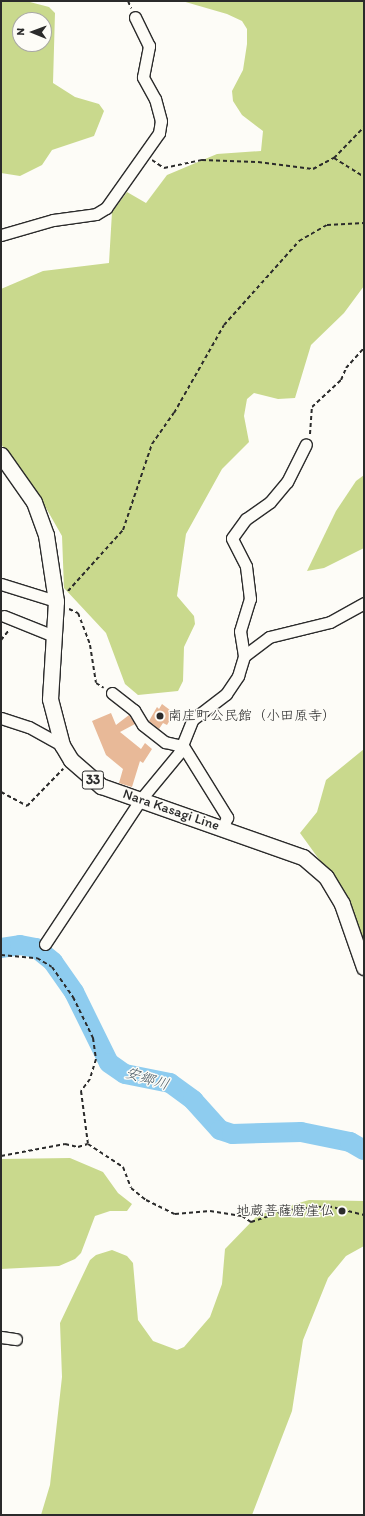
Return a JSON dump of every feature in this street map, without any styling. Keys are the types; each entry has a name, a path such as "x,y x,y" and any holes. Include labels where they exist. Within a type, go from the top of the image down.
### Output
{"main road":[{"name":"Nara Kasagi Line","path":"1,455 34,502 51,559 56,601 50,699 62,745 71,760 102,786 223,827 303,857 326,876 342,904 364,967"}],"street":[{"path":"1,235 54,220 96,214 106,208 143,153 159,133 162,122 155,99 143,77 149,46 135,17"},
{"path":"45,944 141,800 183,746 184,733 192,720 226,694 238,676 244,656 240,630 250,599 246,566 232,538 246,519 270,502 288,482 306,444"},
{"path":"1,584 56,601"},
{"path":"244,656 269,637 330,622 364,603"},
{"path":"4,616 54,636"},
{"path":"112,693 134,710 142,725 160,738 183,746 227,817 223,827"},
{"path":"1,718 29,727 62,745"},
{"path":"1,1336 16,1339"}],"path":[{"path":"143,153 164,168 202,160 258,162 313,169 334,158 338,150 364,127"},
{"path":"334,158 364,177"},
{"path":"112,693 96,683 90,645 78,614 56,601 77,583 123,530 152,444 174,413 224,325 299,241 327,226 364,223"},
{"path":"306,444 312,428 312,407 342,380 346,368 364,348"},
{"path":"1,792 27,806 71,760"},
{"path":"1,955 37,958 52,967 72,997 93,1038 96,1059 90,1079 81,1091 88,1144 123,1167 132,1188 146,1200 175,1214 210,1212 242,1216 251,1222 289,1210 328,1206 364,1215"},
{"path":"1,1156 65,1144 78,1147 88,1144"}],"green space":[{"path":"1,1 26,1 49,7 55,13 53,83 75,97 99,104 104,111 94,136 52,150 42,165 20,176 1,173"},
{"path":"182,1 364,1 364,286 344,313 311,345 295,398 278,399 254,393 247,399 244,416 249,442 222,469 186,534 177,596 194,616 195,624 184,647 183,681 178,691 138,695 125,684 106,633 64,588 62,536 42,501 1,444 1,289 43,271 109,263 112,212 127,192 146,203 167,175 217,154 261,151 263,131 242,115 233,101 232,91 243,70 247,44 247,29 242,21 227,14"},
{"path":"364,475 364,548 324,568 307,571 336,511 356,481"},
{"path":"364,749 364,940 334,880 300,833 317,812 326,780"},
{"path":"70,1158 103,1172 118,1193 132,1204 127,1211 110,1211 95,1216 81,1253 75,1259 59,1266 1,1269 1,1159"},
{"path":"309,1200 364,1201 364,1246 346,1256 328,1278 303,1340 292,1411 252,1515 41,1515 50,1485 62,1377 60,1323 90,1260 96,1255 112,1250 127,1256 133,1263 138,1320 153,1341 177,1350 184,1347 210,1317 222,1284 225,1249 258,1215"}],"building":[{"name":"南庄町公民館（小田原寺）","path":"162,704 174,713 167,725 163,723 159,729 149,721 157,707 159,709"},
{"path":"111,713 116,725 129,715 135,724 120,732 141,749 145,743 152,749 143,763 140,761 132,787 119,783 123,769 106,755 92,721"}],"waterway":[{"name":"安郷川","path":"1,948 20,945 36,948 53,962 74,992 109,1063 125,1074 170,1083 193,1100 220,1130 232,1134 301,1132 350,1142 364,1150"}],"place":[{"name":"南庄町公民館（小田原寺）","path":"160,716"},
{"name":"地蔵菩薩磨崖仏","path":"342,1211"}]}
